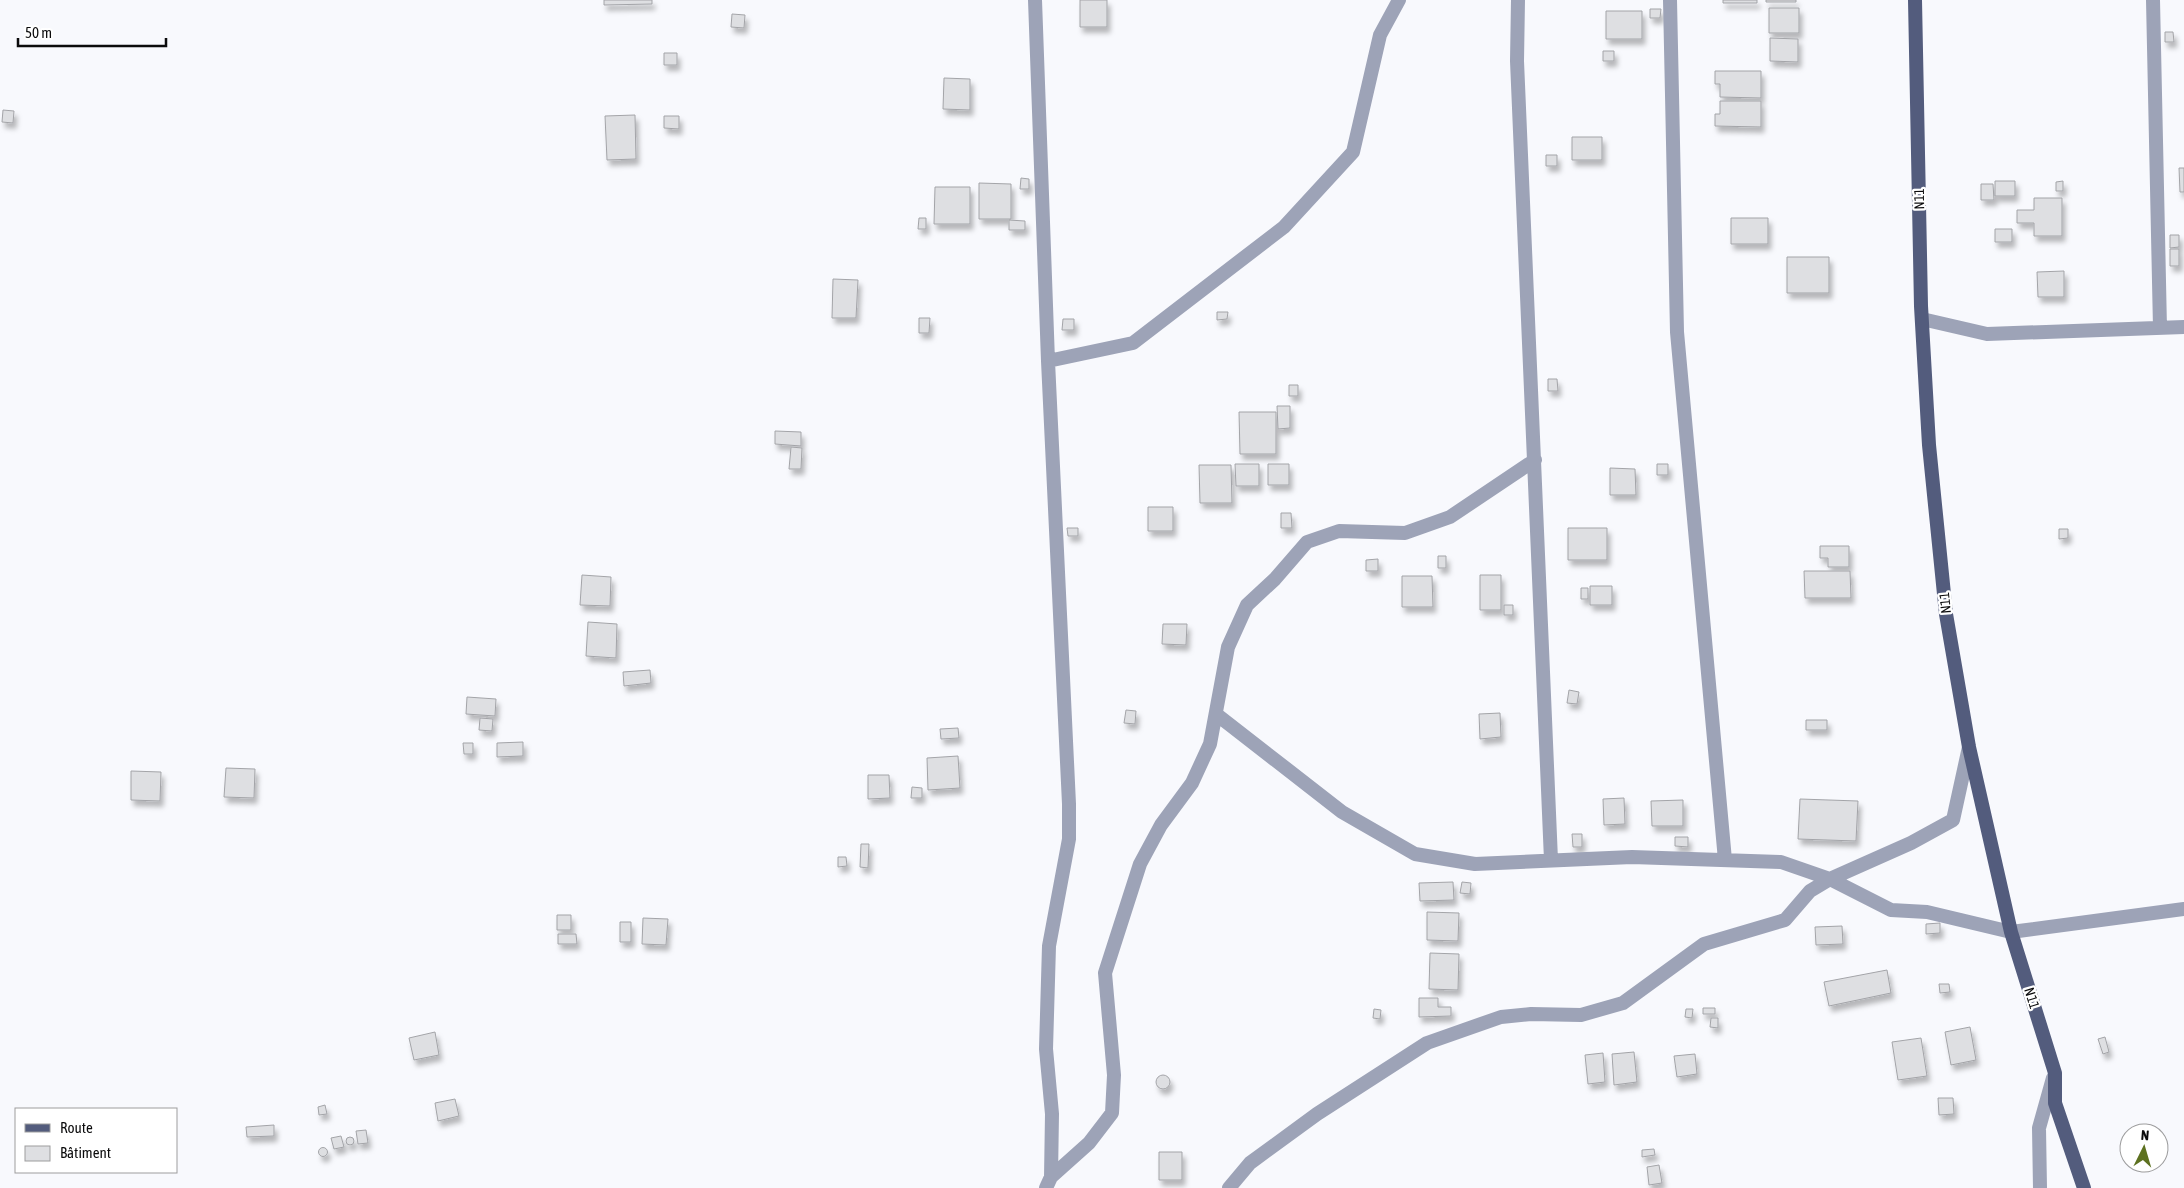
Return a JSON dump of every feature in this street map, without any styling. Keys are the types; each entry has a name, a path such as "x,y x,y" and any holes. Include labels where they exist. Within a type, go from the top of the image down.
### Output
{"main road":[{"name":"N11","path":"1915,0 1922,319 1929,445 1946,614 1969,747 2011,932 2055,1073 2056,1103 2084,1188"}],"street":[{"path":"1036,0 1048,361 1069,830 1049,946 1046,1049 1052,1114 1048,1182"},
{"path":"1048,361 1133,343 1284,227 1353,152 1380,35 1399,0"},
{"path":"1518,0 1518,70 1536,460 1551,860"},
{"path":"1670,0 1677,332 1725,860"},
{"path":"2153,0 2160,328"},
{"path":"1922,319 1987,334 2184,327"},
{"path":"1048,1182 1089,1143 1112,1113 1114,1075 1105,973 1140,864 1161,825 1192,783 1210,744 1228,647 1248,606 1275,579 1307,542 1339,531 1405,533 1450,517 1536,460"},
{"path":"1216,714 1342,812 1415,854 1475,864 1632,857 1781,862 1830,879 1891,910 1927,912 2011,932 2184,909"},
{"path":"1230,1188 1250,1163 1317,1114 1427,1043 1501,1018 1531,1014 1581,1015 1623,1003 1704,944 1785,920 1810,891 1830,879 1911,843 1953,820 1969,747"},
{"path":"2040,1188 2038,1128 2055,1073"}],"building":[{"path":"604,0 652,0 652,4 604,5"},
{"path":"1080,0 1107,0 1107,27 1080,27"},
{"path":"1723,0 1757,0 1757,3 1723,3"},
{"path":"1766,0 1796,0 1796,2 1766,2"},
{"path":"1769,8 1799,8 1799,33 1769,33"},
{"path":"1650,9 1661,9 1660,18 1650,18"},
{"path":"1606,11 1642,11 1642,39 1606,39"},
{"path":"732,14 745,15 744,28 731,27"},
{"path":"2165,32 2173,32 2174,42 2165,42"},
{"path":"1770,38 1798,39 1798,62 1770,61"},
{"path":"1603,51 1614,51 1614,61 1603,61"},
{"path":"664,53 677,53 677,65 664,65"},
{"path":"1715,71 1761,71 1761,98 1720,97 1720,84 1715,84"},
{"path":"944,78 970,79 970,110 943,109"},
{"path":"1720,101 1761,101 1761,127 1715,126 1715,114 1720,114"},
{"path":"3,110 14,111 13,123 2,122"},
{"path":"635,115 636,159 607,160 605,116"},
{"path":"664,116 679,116 679,129 664,128"},
{"path":"1572,137 1602,137 1602,160 1572,160"},
{"path":"1546,155 1557,155 1557,166 1546,166"},
{"path":"2179,168 2184,168 2184,192 2180,192"},
{"path":"1021,178 1029,179 1029,189 1020,189"},
{"path":"1995,181 2015,181 2015,196 1995,196"},
{"path":"2063,181 2063,191 2056,191 2056,182"},
{"path":"979,183 1011,184 1011,219 979,219"},
{"path":"1981,184 1993,184 1994,200 1981,200"},
{"path":"935,187 970,187 970,224 934,224"},
{"path":"2034,198 2062,198 2062,236 2034,236 2034,223 2017,223 2017,210 2034,210"},
{"path":"919,218 926,218 926,229 918,229"},
{"path":"1731,218 1768,218 1768,244 1731,244"},
{"path":"1009,220 1025,221 1025,230 1009,230"},
{"path":"1995,229 2012,229 2012,242 1995,242"},
{"path":"2170,235 2179,235 2179,247 2170,248"},
{"path":"2170,249 2179,249 2179,266 2170,266"},
{"path":"1787,257 1829,257 1829,293 1787,293"},
{"path":"2064,271 2064,297 2038,297 2037,272"},
{"path":"833,279 858,280 856,318 832,318"},
{"path":"1217,312 1228,312 1227,319 1217,320"},
{"path":"919,318 930,318 929,333 919,333"},
{"path":"1063,319 1074,319 1074,330 1062,330"},
{"path":"1548,379 1557,379 1558,391 1548,391"},
{"path":"1289,385 1298,385 1298,396 1289,396"},
{"path":"1277,406 1290,406 1290,428 1278,429"},
{"path":"1239,412 1276,412 1276,454 1240,454"},
{"path":"775,431 801,432 801,446 775,444"},
{"path":"791,447 802,448 801,469 789,469"},
{"path":"1235,464 1259,464 1259,486 1236,486"},
{"path":"1268,464 1289,464 1289,485 1268,485"},
{"path":"1657,464 1668,464 1668,475 1657,475"},
{"path":"1199,465 1231,465 1232,503 1200,503"},
{"path":"1610,468 1635,469 1636,495 1610,495"},
{"path":"1148,507 1173,507 1173,531 1148,531"},
{"path":"1281,513 1291,513 1292,528 1281,528"},
{"path":"1067,528 1078,528 1078,536 1068,536"},
{"path":"1568,528 1607,528 1607,560 1568,560"},
{"path":"2059,529 2068,529 2068,538 2059,539"},
{"path":"1820,546 1849,546 1849,567 1828,567 1828,558 1820,558"},
{"path":"1438,556 1446,556 1446,568 1438,568"},
{"path":"1378,559 1378,571 1366,571 1366,560"},
{"path":"1804,571 1850,571 1851,598 1805,598"},
{"path":"582,575 611,577 610,606 580,605"},
{"path":"1480,575 1501,575 1501,610 1480,610"},
{"path":"1402,576 1432,576 1433,607 1402,607"},
{"path":"1590,586 1612,586 1612,605 1590,605"},
{"path":"1581,588 1588,588 1588,599 1581,599"},
{"path":"1504,605 1513,605 1513,615 1504,615"},
{"path":"588,622 617,624 616,658 586,656"},
{"path":"1163,624 1187,624 1186,645 1162,644"},
{"path":"650,670 651,683 624,686 623,672"},
{"path":"1569,690 1579,692 1577,704 1567,703"},
{"path":"467,697 496,699 495,716 466,714"},
{"path":"1126,710 1136,711 1135,724 1124,723"},
{"path":"1500,713 1501,737 1480,739 1479,714"},
{"path":"480,718 493,719 492,731 479,730"},
{"path":"1806,720 1827,720 1827,730 1806,730"},
{"path":"958,728 959,738 941,739 940,729"},
{"path":"523,742 523,756 497,757 497,743"},
{"path":"463,743 473,743 473,754 464,754"},
{"path":"958,756 960,788 928,790 927,758"},
{"path":"226,768 255,769 254,798 224,797"},
{"path":"131,771 161,772 160,801 131,800"},
{"path":"868,775 889,775 890,798 868,799"},
{"path":"912,787 922,788 922,798 911,798"},
{"path":"1624,798 1625,824 1604,825 1603,799"},
{"path":"1800,799 1858,801 1856,841 1798,839"},
{"path":"1683,800 1683,826 1652,826 1651,801"},
{"path":"1572,834 1582,834 1582,847 1573,847"},
{"path":"1675,837 1688,837 1688,847 1675,846"},
{"path":"861,844 869,844 868,868 860,867"},
{"path":"838,857 846,857 847,866 838,867"},
{"path":"1453,882 1454,900 1420,901 1419,883"},
{"path":"1462,882 1471,883 1470,894 1460,893"},
{"path":"1427,912 1459,913 1458,941 1427,940"},
{"path":"557,915 571,915 571,930 557,930"},
{"path":"643,918 668,919 666,945 642,944"},
{"path":"620,922 631,922 631,942 620,942"},
{"path":"1940,923 1940,933 1926,934 1926,924"},
{"path":"1842,926 1843,944 1816,945 1815,927"},
{"path":"558,934 576,934 577,944 558,944"},
{"path":"1430,953 1459,954 1458,990 1429,989"},
{"path":"1887,970 1891,993 1829,1006 1824,982"},
{"path":"1939,984 1949,984 1950,992 1940,993"},
{"path":"1419,998 1438,998 1438,1007 1451,1007 1451,1016 1419,1017"},
{"path":"1703,1008 1715,1008 1715,1014 1703,1014"},
{"path":"1374,1009 1381,1010 1380,1019 1373,1018"},
{"path":"1686,1009 1693,1009 1692,1018 1685,1017"},
{"path":"1711,1018 1718,1018 1718,1028 1710,1027"},
{"path":"1970,1027 1976,1060 1951,1065 1945,1032"},
{"path":"435,1032 439,1055 414,1060 409,1038"},
{"path":"2105,1037 2109,1052 2103,1054 2098,1039"},
{"path":"1921,1038 1927,1076 1898,1080 1892,1042"},
{"path":"1634,1052 1637,1082 1614,1085 1612,1054"},
{"path":"1603,1053 1605,1082 1588,1084 1585,1055"},
{"path":"1695,1054 1697,1074 1677,1077 1674,1056"},
{"path":"1163,1075 1168,1077 1170,1082 1168,1087 1163,1089 1158,1087 1156,1082 1158,1077"},
{"path":"1938,1098 1953,1098 1954,1114 1939,1115"},
{"path":"455,1099 459,1116 438,1121 435,1103"},
{"path":"325,1105 327,1114 319,1115 318,1107"},
{"path":"274,1125 274,1136 247,1137 246,1127"},
{"path":"366,1130 368,1143 358,1144 356,1131"},
{"path":"341,1136 344,1147 334,1149 331,1138"},
{"path":"350,1137 354,1141 350,1145 346,1141"},
{"path":"323,1148 327,1152 323,1156 319,1152"},
{"path":"1654,1149 1655,1155 1642,1157 1642,1150"},
{"path":"1159,1152 1182,1152 1182,1180 1159,1180"},
{"path":"1659,1165 1662,1183 1649,1185 1647,1167"}]}
